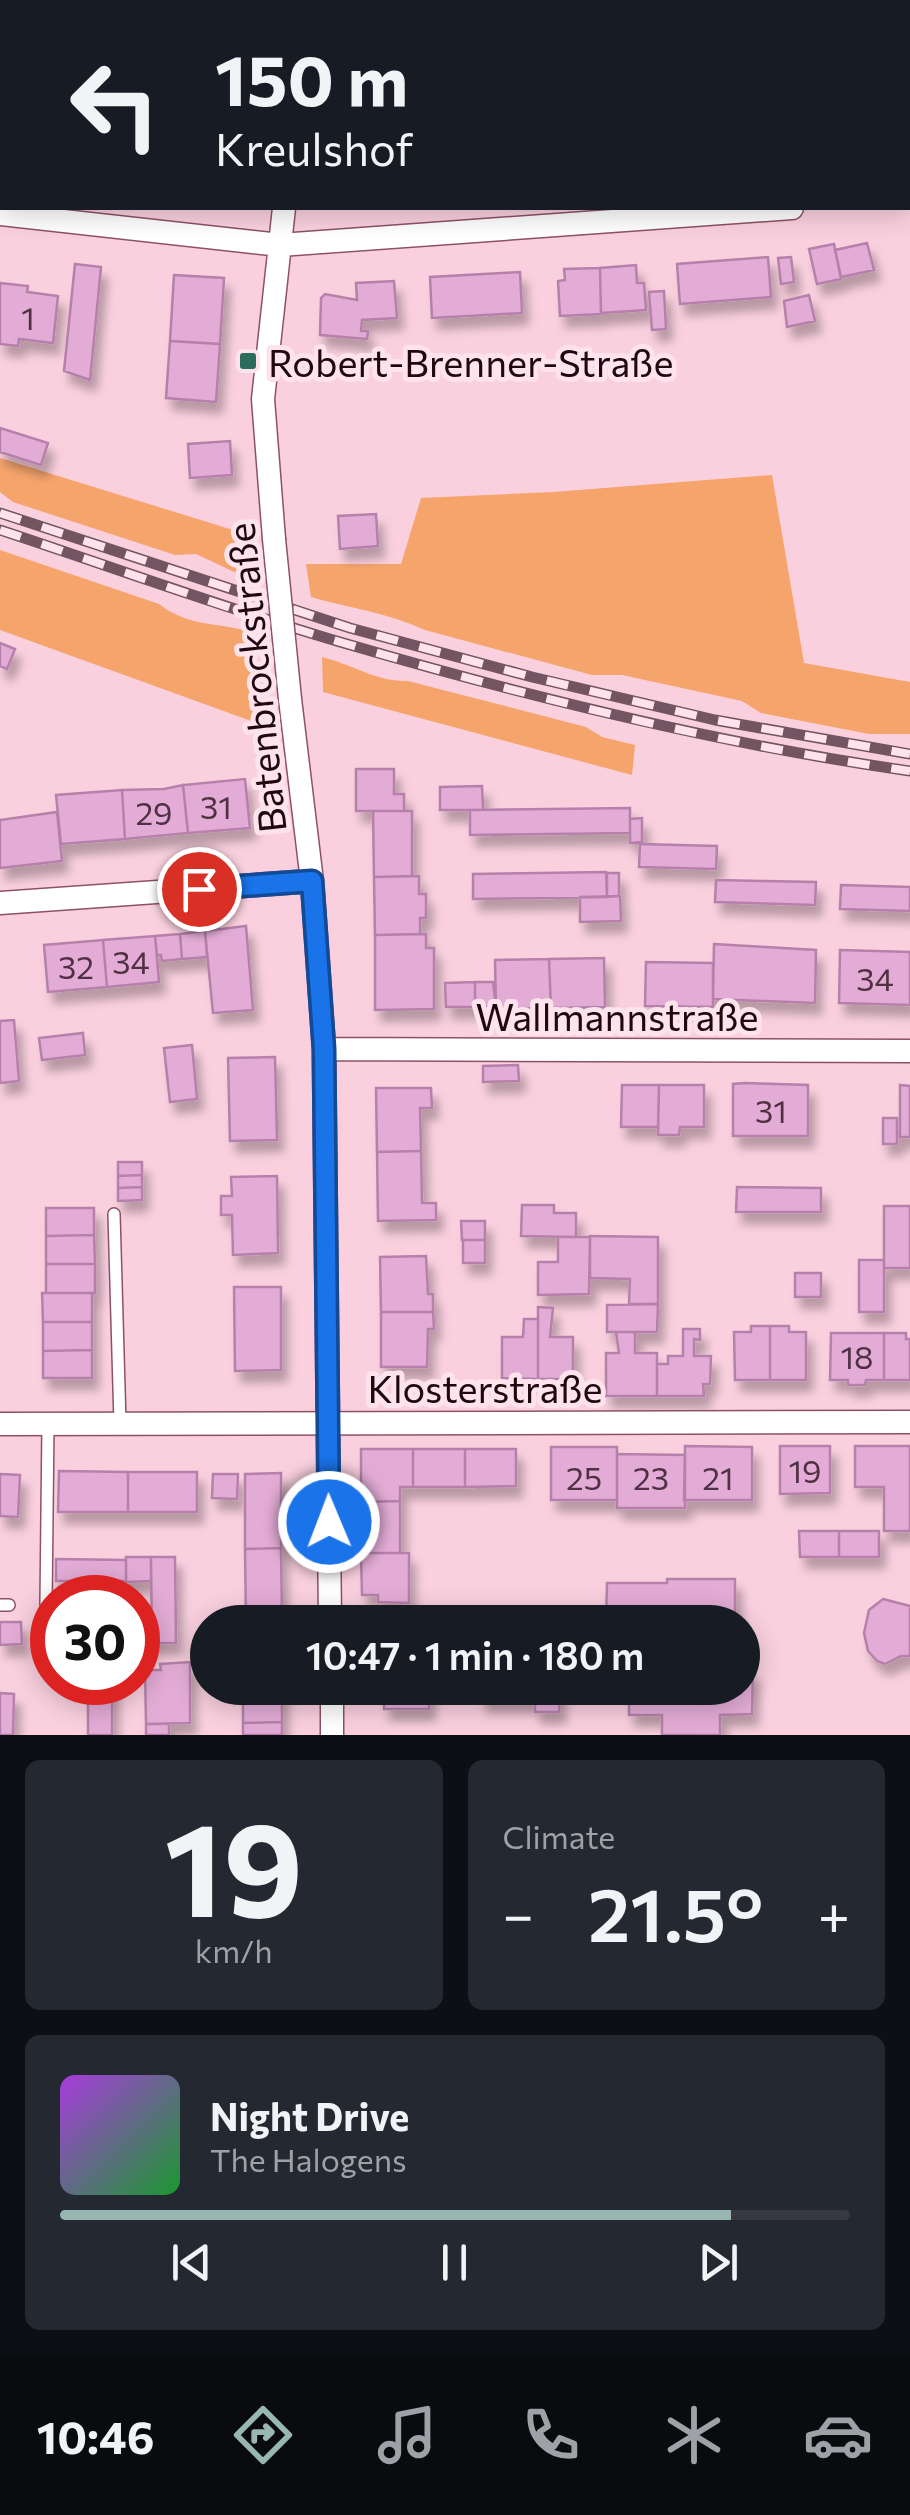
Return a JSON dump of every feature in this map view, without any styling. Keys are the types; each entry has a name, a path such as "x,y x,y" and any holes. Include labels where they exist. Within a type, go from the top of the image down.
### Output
{"street":[{"name":"Batenbrockstraße","path":"284,210 263,399 290,699 312,881 324,1049 330,1605"},
{"path":"0,214 280,245 764,210"},
{"path":"0,903 312,881"},
{"name":"Wallmannstraße","path":"324,1049 910,1052"},
{"name":"Klosterstraße","path":"0,1424 910,1422"},
{"path":"332,1705 332,1735"}],"lane":[{"path":"114,1214 120,1423"},
{"path":"46,1575 48,1424"}],"shaded area":[{"path":"0,458 246,534 245,577 196,554 175,555 13,502 0,492"},
{"path":"772,475 804,663 910,682 910,734 869,734 761,713 742,701 622,675 592,675 311,597 306,564 401,564 421,498"},
{"path":"0,550 159,604 192,621 250,632 265,726 0,630"},
{"path":"322,657 385,679 408,681 586,727 602,737 635,745 632,775 323,692"}],"building":[{"path":"867,243 874,270 841,277 835,250"},
{"path":"834,244 841,279 817,284 809,249"},
{"path":"768,257 771,297 680,304 677,264"},
{"path":"791,257 794,282 781,284 778,258"},
{"path":"75,264 101,267 90,380 64,371"},
{"path":"636,265 637,283 644,283 646,310 601,313 600,268"},
{"path":"600,268 601,314 560,316 558,281 565,280 564,269"},
{"path":"520,272 522,313 432,318 430,277"},
{"path":"174,275 224,278 220,344 170,341"},
{"path":"394,281 397,318 362,320 361,331 368,331 367,339 320,335 321,298 325,294 357,300 356,283"},
{"path":"0,283 28,286 27,292 58,296 53,343 19,339 18,346 0,344"},
{"path":"664,291 666,329 652,330 649,292"},
{"path":"809,295 815,321 787,327 784,301"},
{"path":"170,341 220,344 216,402 166,398"},
{"path":"0,428 48,443 41,465 0,452"},
{"path":"230,441 232,475 190,478 188,444"},
{"path":"376,514 378,546 340,549 338,516"},
{"path":"0,643 15,649 7,669 0,666"},
{"path":"356,769 394,769 394,794 404,794 404,811 356,811"},
{"path":"245,779 250,828 188,833 183,785"},
{"path":"183,785 188,833 125,839 122,790"},
{"path":"482,786 483,810 440,810 440,787"},
{"path":"122,790 125,839 61,844 56,795"},
{"path":"630,808 630,833 470,835 470,810"},
{"path":"373,811 412,811 412,876 374,877"},
{"path":"57,812 62,861 0,868 0,820"},
{"path":"642,818 642,842 630,843 630,819"},
{"path":"640,844 717,846 716,869 639,867"},
{"path":"606,872 607,897 473,899 473,874"},
{"path":"607,873 619,873 619,896 607,897"},
{"path":"419,876 419,894 426,894 426,918 420,918 420,934 375,935 374,877"},
{"path":"716,880 816,882 815,905 715,902"},
{"path":"841,885 910,887 910,911 840,909"},
{"path":"620,896 621,921 580,922 580,897"},
{"path":"246,926 253,1010 213,1013 205,931"},
{"path":"205,931 207,957 182,959 180,934"},
{"path":"180,934 182,959 162,961 161,955 157,955 155,936"},
{"path":"426,934 426,948 434,948 434,1009 375,1010 375,935"},
{"path":"155,936 159,982 107,987 103,940"},
{"path":"103,940 107,987 48,992 44,945"},
{"path":"714,944 816,950 815,1003 713,999"},
{"path":"840,950 910,952 910,1005 839,1003"},
{"path":"604,958 605,1007 551,1008 549,959"},
{"path":"549,959 551,1008 496,1009 495,960"},
{"path":"646,962 713,963 713,1007 645,1006"},
{"path":"475,982 475,1007 446,1007 445,983"},
{"path":"475,982 493,982 496,1006 475,1007"},
{"path":"14,1020 19,1081 0,1083 0,1021"},
{"path":"83,1033 85,1055 42,1060 39,1038"},
{"path":"192,1045 197,1099 170,1102 164,1048"},
{"path":"275,1057 277,1140 230,1141 228,1058"},
{"path":"518,1065 519,1081 483,1082 483,1066"},
{"path":"733,1084 808,1085 808,1136 733,1136"},
{"path":"622,1085 659,1085 658,1127 621,1127"},
{"path":"659,1085 704,1085 704,1127 680,1127 679,1135 658,1135"},
{"path":"900,1085 910,1086 910,1137 900,1137"},
{"path":"376,1088 431,1088 432,1108 420,1108 421,1151 377,1152"},
{"path":"883,1118 897,1118 897,1144 883,1144"},
{"path":"421,1151 422,1203 436,1203 436,1220 378,1221 377,1152"},
{"path":"118,1162 142,1162 142,1175 118,1176"},
{"path":"142,1175 142,1187 118,1188 118,1176"},
{"path":"277,1176 278,1253 233,1255 232,1215 221,1215 221,1196 232,1196 231,1177"},
{"path":"142,1187 142,1200 118,1201 118,1188"},
{"path":"737,1187 821,1188 821,1212 736,1212"},
{"path":"522,1205 554,1205 554,1213 576,1213 576,1237 521,1236"},
{"path":"884,1206 910,1206 910,1268 884,1268"},
{"path":"46,1208 94,1208 94,1235 46,1236"},
{"path":"461,1221 485,1221 485,1240 462,1240"},
{"path":"94,1235 95,1264 46,1264 46,1236"},
{"path":"590,1236 658,1237 658,1304 629,1304 630,1279 590,1278"},
{"path":"558,1237 590,1237 589,1294 538,1295 538,1262 558,1262"},
{"path":"463,1240 485,1240 485,1263 463,1263"},
{"path":"426,1256 433,1312 381,1312 380,1257"},
{"path":"859,1260 884,1260 884,1312 859,1312"},
{"path":"46,1264 95,1264 95,1293 46,1293"},
{"path":"795,1273 821,1273 821,1297 795,1297"},
{"path":"234,1287 281,1287 281,1370 235,1371"},
{"path":"42,1293 92,1293 92,1322 43,1322"},
{"path":"658,1304 657,1332 607,1332 607,1305"},
{"path":"538,1307 553,1308 550,1337 573,1337 573,1379 538,1379"},
{"path":"381,1312 433,1312 434,1329 428,1329 427,1367 381,1367"},
{"path":"524,1319 538,1319 538,1379 502,1378 502,1337 523,1337"},
{"path":"43,1322 92,1322 92,1350 43,1351"},
{"path":"751,1326 770,1326 770,1380 735,1380 734,1332 751,1332"},
{"path":"770,1326 789,1326 789,1332 806,1332 806,1380 770,1380"},
{"path":"683,1329 700,1329 700,1340 694,1339 694,1356 711,1356 710,1384 703,1384 704,1396 657,1396 657,1364 668,1364 668,1356 683,1356"},
{"path":"616,1332 635,1332 635,1353 657,1353 657,1396 606,1396 606,1353 619,1353"},
{"path":"831,1333 884,1333 884,1380 848,1385 848,1380 830,1380"},
{"path":"884,1333 906,1333 906,1339 910,1339 910,1380 884,1380"},
{"path":"92,1350 92,1378 43,1378 43,1351"},
{"path":"685,1446 752,1447 752,1500 684,1500"},
{"path":"780,1446 830,1446 830,1493 780,1494"},
{"path":"855,1446 910,1446 910,1531 884,1531 884,1487 855,1487"},
{"path":"551,1447 617,1447 617,1500 551,1500"},
{"path":"361,1449 413,1449 413,1487 400,1487 400,1501 361,1502"},
{"path":"413,1449 465,1449 465,1487 413,1487"},
{"path":"465,1449 516,1449 516,1486 465,1487"},
{"path":"617,1454 685,1455 685,1508 617,1508"},
{"path":"59,1471 128,1472 128,1512 58,1512"},
{"path":"128,1472 197,1472 197,1512 128,1512"},
{"path":"281,1473 281,1548 245,1549 245,1474"},
{"path":"0,1474 20,1475 18,1517 0,1516"},
{"path":"213,1474 238,1474 237,1499 212,1498"},
{"path":"400,1501 400,1553 361,1553 361,1502"},
{"path":"799,1531 839,1531 839,1557 800,1557"},
{"path":"839,1531 879,1531 879,1557 839,1557"},
{"path":"281,1548 282,1605 246,1605 245,1549"},
{"path":"361,1553 409,1553 409,1603 378,1602 378,1595 362,1595"},
{"path":"126,1557 151,1557 151,1575 126,1575"},
{"path":"151,1557 175,1557 176,1643 160,1643 160,1575 151,1575"},
{"path":"56,1559 126,1560 126,1575 56,1575"},
{"path":"667,1579 735,1579 735,1605 606,1605 607,1583 667,1583"},
{"path":"883,1599 910,1606 910,1656 885,1664 868,1651 864,1633 869,1610"},
{"path":"0,1622 21,1622 22,1644 0,1645"},
{"path":"190,1662 190,1723 146,1724 146,1705 160,1705 160,1664"},
{"path":"0,1693 14,1694 13,1735 0,1735"},
{"path":"88,1705 112,1705 112,1735 88,1735"},
{"path":"243,1705 282,1705 282,1722 243,1723"},
{"path":"384,1705 429,1705 429,1709 384,1709"},
{"path":"535,1705 559,1705 559,1712 535,1712"},
{"path":"629,1705 752,1705 752,1714 720,1715 720,1735 662,1735 662,1715 629,1715"},
{"path":"282,1722 282,1735 243,1735 243,1723"},
{"path":"146,1724 169,1724 169,1735 146,1735"}],"railway":[{"path":"0,513 350,628 532,677 715,720 910,754"},
{"path":"0,530 260,617 486,683 697,733 910,771"}],"place":[{"name":"Robert-Brenner-Straße","path":"248,361"}],"route":[{"path":"199,889 312,881 324,1049 329,1522"}]}
